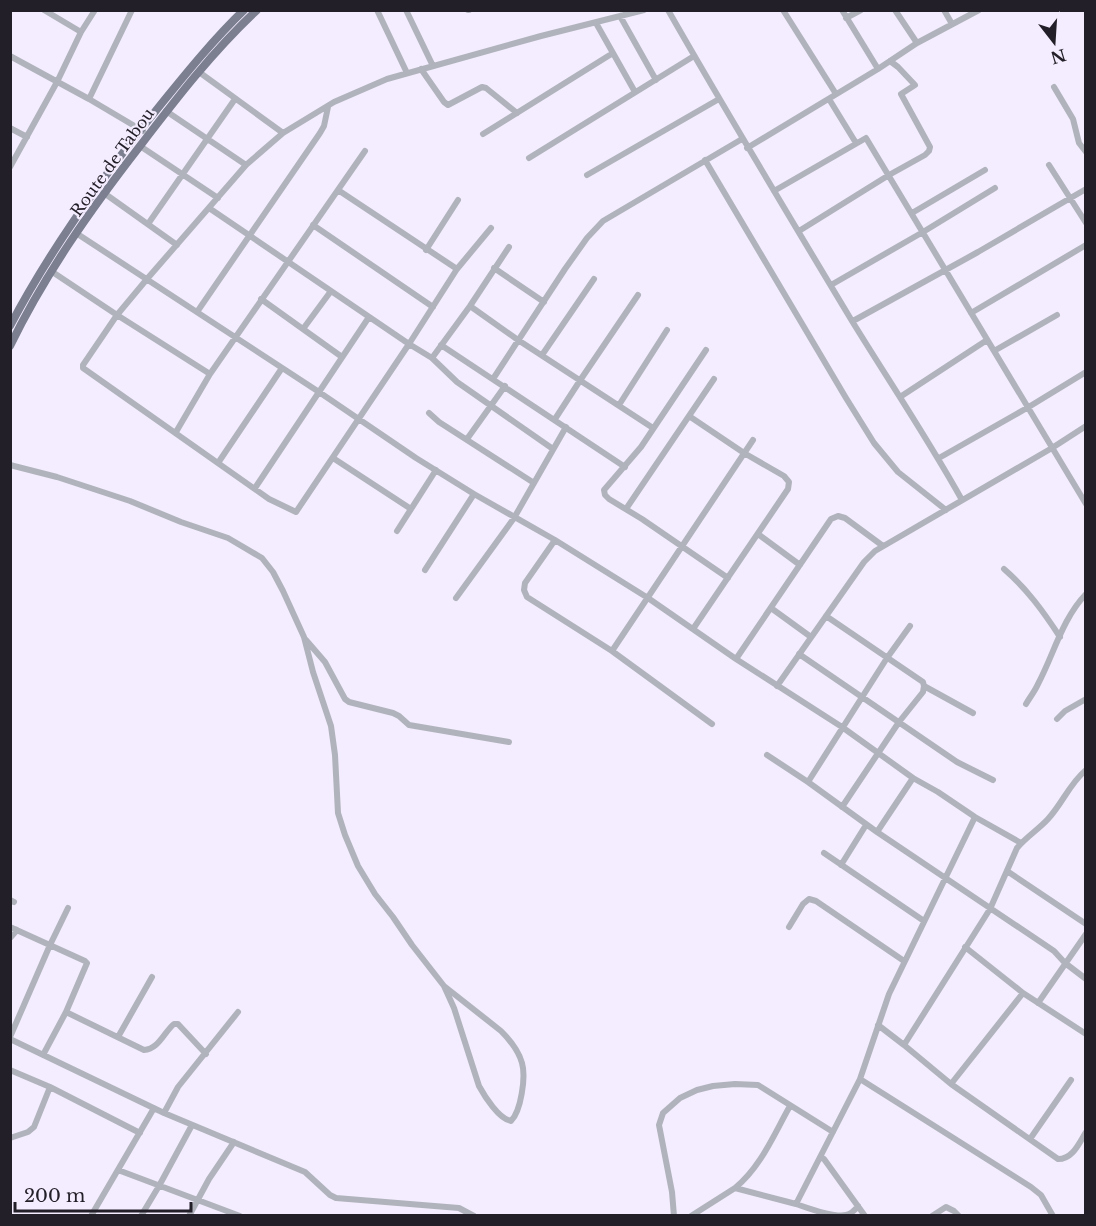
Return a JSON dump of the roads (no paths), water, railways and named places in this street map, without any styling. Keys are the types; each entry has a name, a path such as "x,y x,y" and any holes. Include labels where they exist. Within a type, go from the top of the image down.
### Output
{"main road":[{"name":"Route de Tabou","path":"10,326 43,269 96,188 203,53 244,10"},
{"name":"Route de Tabou","path":"10,346 51,272 104,193 166,111 257,10"}],"street":[{"path":"44,10 81,32"},
{"path":"10,167 94,10"},
{"path":"88,99 132,10"},
{"path":"377,10 407,73"},
{"path":"406,10 432,66"},
{"path":"491,228 457,269 409,345 296,512 269,499 82,368 117,315 147,279 246,165 283,133 334,102 407,73 644,10"},
{"path":"668,10 747,148 939,458 962,500"},
{"path":"783,10 836,94"},
{"path":"842,10 878,69"},
{"path":"846,18 861,10"},
{"path":"895,10 917,44"},
{"path":"945,10 952,24"},
{"path":"747,148 917,44 979,10"},
{"path":"620,16 656,80"},
{"path":"596,23 635,92"},
{"path":"483,134 613,53"},
{"path":"529,158 694,56"},
{"path":"10,57 88,99 148,135"},
{"path":"799,231 929,151 930,147 901,94 915,85 890,61"},
{"path":"421,69 447,105 482,87 517,113"},
{"path":"199,72 283,133"},
{"path":"1054,87 1073,119 1079,143 1086,152"},
{"path":"148,224 235,99"},
{"path":"587,175 719,99"},
{"path":"829,99 856,143"},
{"path":"197,312 320,133 328,107"},
{"path":"166,111 246,165"},
{"path":"10,128 27,137"},
{"path":"774,191 866,138 1086,504"},
{"path":"493,379 565,269 587,238 603,221 742,139"},
{"path":"140,146 218,198"},
{"path":"176,432 210,374 365,151"},
{"path":"705,160 874,443 898,472 946,510"},
{"path":"1049,165 1086,223"},
{"path":"912,213 986,170"},
{"path":"831,285 995,188"},
{"path":"853,321 945,271 1086,189"},
{"path":"338,190 457,269"},
{"path":"104,193 177,245"},
{"path":"426,250 458,200"},
{"path":"209,208 409,345 432,358 457,382 554,449"},
{"path":"313,225 433,307"},
{"path":"76,233 358,420 474,494 555,540 648,598 736,659 842,727 913,778 1021,843"},
{"path":"971,313 1086,245"},
{"path":"432,358 509,247"},
{"path":"494,268 544,302"},
{"path":"51,272 210,374"},
{"path":"542,355 594,279"},
{"path":"303,329 331,291"},
{"path":"555,420 638,296"},
{"path":"261,299 342,357"},
{"path":"470,306 653,428"},
{"path":"994,351 1057,315"},
{"path":"255,488 369,317"},
{"path":"619,405 667,330"},
{"path":"900,397 987,340"},
{"path":"441,345 625,467"},
{"path":"706,350 641,447 604,490 609,499 728,578"},
{"path":"218,463 282,368"},
{"path":"939,458 1086,372"},
{"path":"626,509 714,379"},
{"path":"466,439 505,386"},
{"path":"429,413 534,483"},
{"path":"689,416 789,482 788,489 693,629"},
{"path":"777,686 864,562 875,551 1086,426"},
{"path":"456,598 514,518 566,427"},
{"path":"612,651 753,440"},
{"path":"333,458 411,509"},
{"path":"10,465 57,477 130,501 228,538 262,558 273,572 304,637 331,726 338,813 358,866 375,894 444,986 454,1008 479,1086 484,1096 505,1120 511,1121 516,1116 523,1083 522,1063 509,1039 501,1031 444,986"},
{"path":"397,531 436,470"},
{"path":"426,570 474,494"},
{"path":"736,659 831,519 838,516 845,518 883,546"},
{"path":"758,534 800,565"},
{"path":"555,540 525,583 527,597 612,651 712,724"},
{"path":"1004,569 1039,605 1060,637"},
{"path":"1026,704 1076,605 1086,594"},
{"path":"771,608 811,637"},
{"path":"826,616 923,682 924,686 973,713"},
{"path":"808,782 910,626"},
{"path":"304,637 325,662 345,699 349,702 393,713 409,725 509,742"},
{"path":"799,654 965,767 993,780"},
{"path":"842,807 898,722 923,692 924,686"},
{"path":"1057,718 1086,699"},
{"path":"767,755 866,825 1054,951 1065,963 1086,978"},
{"path":"904,1045 990,909 1017,848 1048,819 1086,770"},
{"path":"877,832 913,778"},
{"path":"796,1204 860,1079 889,994 975,817"},
{"path":"841,865 866,825"},
{"path":"824,853 924,921"},
{"path":"1007,870 1086,924"},
{"path":"789,927 809,898 904,961"},
{"path":"68,908 10,1038 164,1113 305,1172 336,1198 459,1208 474,1215"},
{"path":"10,938 14,928 87,963 66,1012 44,1054"},
{"path":"1038,1003 1086,934"},
{"path":"965,947 1023,993 1086,1034"},
{"path":"118,1036 152,977"},
{"path":"951,1084 1023,993"},
{"path":"66,1012 144,1050 158,1043 174,1024 178,1024 206,1053"},
{"path":"164,1113 178,1087 238,1012"},
{"path":"878,1025 951,1084 1058,1159 1064,1159 1072,1154 1086,1132"},
{"path":"10,1070 50,1087 140,1133"},
{"path":"860,1079 1031,1187 1041,1195 1053,1215"},
{"path":"1030,1139 1071,1080"},
{"path":"674,1215 672,1192 659,1125 663,1113 680,1098 713,1086 758,1085 833,1132"},
{"path":"10,1138 31,1130 50,1087"},
{"path":"691,1215 745,1180 790,1106"},
{"path":"91,1215 154,1108"},
{"path":"141,1215 192,1125"},
{"path":"189,1215 209,1179 234,1142"},
{"path":"819,1156 824,1159 865,1215"},
{"path":"118,1170 240,1215"},
{"path":"735,1188 843,1215 850,1213 858,1206"},
{"path":"932,1215 946,1207 959,1215"}]}
